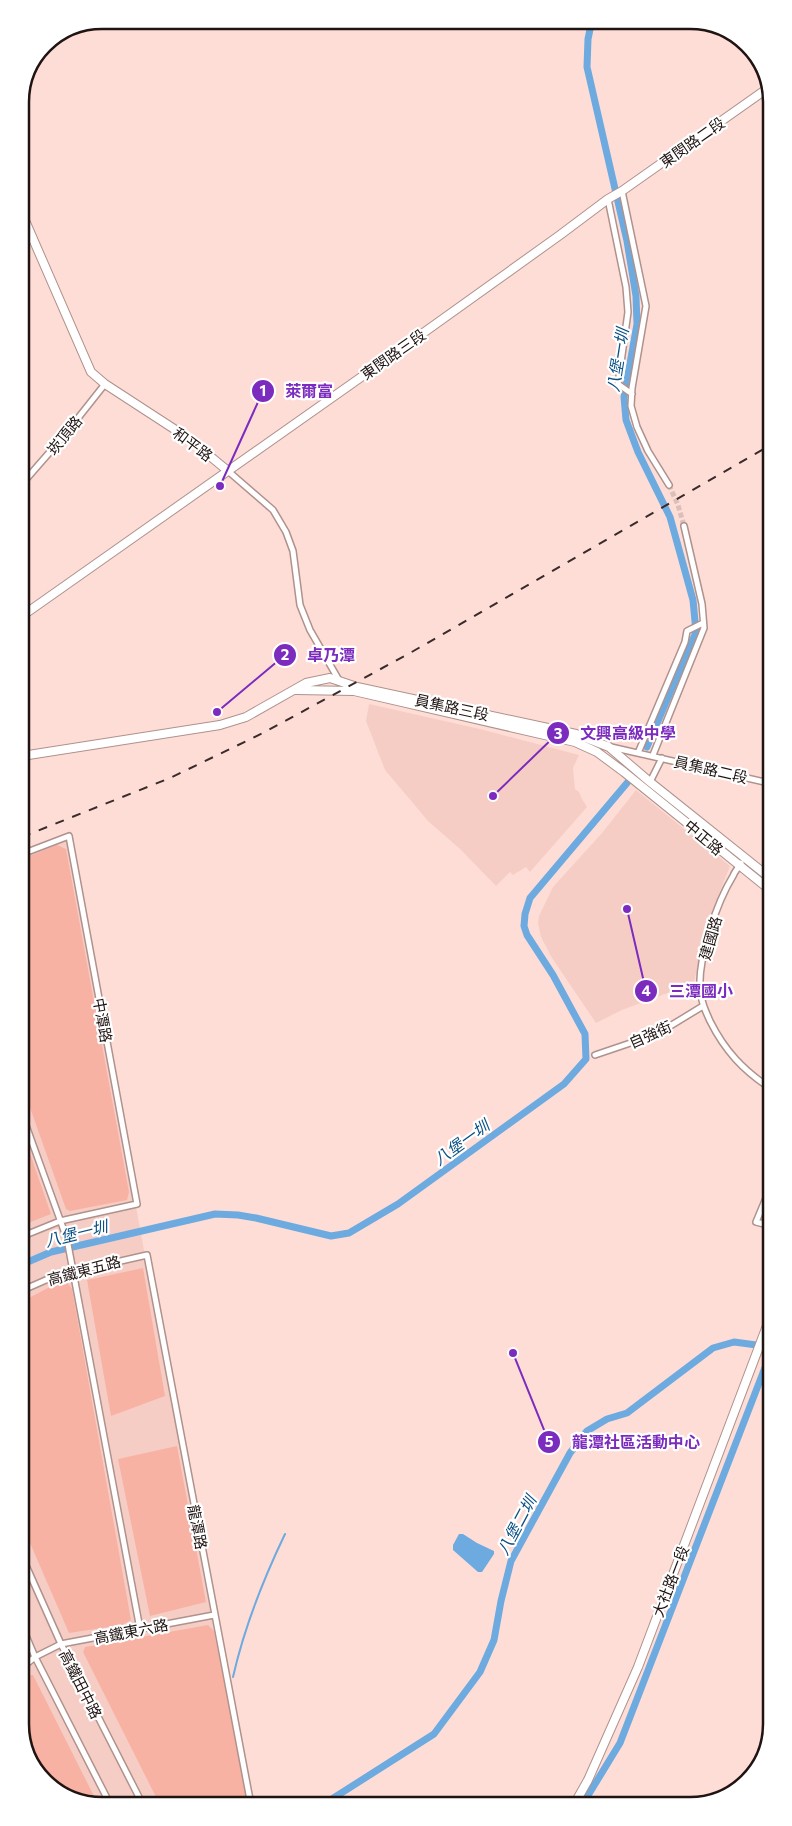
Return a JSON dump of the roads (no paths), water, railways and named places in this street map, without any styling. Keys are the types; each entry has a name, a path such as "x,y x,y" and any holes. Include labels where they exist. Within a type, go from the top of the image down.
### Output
{"street":[{"name":"東閔路二段","path":"619,193 763,92"},
{"name":"東閔路三段","path":"29,611 619,193"},
{"path":"619,193 646,306 631,406 637,427 648,451 669,485"},
{"path":"608,199 626,287 628,312 618,384 632,394"},
{"name":"和平路","path":"29,230 91,372 105,384 188,438 273,510 286,532 293,551 300,605 310,630 339,681 351,691"},
{"name":"崁頂路","path":"29,476 105,384"},
{"path":"653,756 687,675 704,628 702,604 684,526"},
{"path":"575,742 638,753 688,631 703,623"},
{"name":"員集路三段","path":"29,755 220,725 246,717 306,683 330,678 357,687 576,734 610,747"},
{"name":"員集路三段","path":"296,690 351,691 575,742"},
{"path":"575,742 627,768"},
{"path":"610,747 627,768"},
{"name":"員集路二段","path":"638,753 763,781"},
{"path":"650,782 662,758"},
{"name":"中正路","path":"627,768 650,782 763,873"},
{"name":"中正路","path":"627,768 640,784 763,885"},
{"name":"中潭路","path":"29,851 69,836 136,1204 60,1221"},
{"name":"建國路","path":"744,858 733,875 715,914 708,936 700,988 703,1006 716,1034 742,1066 763,1082"},
{"name":"自強街","path":"595,1055 657,1034 703,1006"},
{"path":"29,1134 67,1239 140,1628"},
{"path":"763,1204 756,1222 763,1224"},
{"path":"29,1234 60,1221"},
{"name":"高鐵東五路","path":"29,1287 55,1276 73,1271 147,1255"},
{"name":"龍潭路","path":"147,1255 250,1797"},
{"name":"大社路一段","path":"579,1797 638,1667 763,1336"},
{"name":"高鐵田中路","path":"29,1572 61,1644 138,1797"},
{"name":"高鐵東六路","path":"29,1662 61,1644 214,1615"},
{"name":"高鐵田中路","path":"29,1643 106,1797"}],"water":[{"path":"459,1534 463,1534 494,1551 482,1572 478,1572 453,1550 453,1545"}],"waterway":[{"name":"八堡一圳","path":"590,29 587,67 627,241 636,296 637,324 624,397 626,420 638,452 670,517 693,600 696,632 647,747"},
{"name":"八堡一圳","path":"29,1261 51,1252 215,1214 256,1218 331,1236 349,1233 398,1204 564,1084 586,1059 585,1034 553,975 527,935 524,926 525,914 530,898 627,783"},
{"name":"八堡二圳","path":"335,1797 434,1734 480,1672 494,1640 511,1561 570,1453 587,1431 607,1419 627,1413 713,1348 734,1342 763,1346"},
{"path":"587,1797 620,1743 763,1373"},
{"path":"233,1677 255,1604 285,1534"}],"tunnel":[{"path":"669,485 678,505 684,526"}],"railway":[{"path":"29,834 170,778 263,733 410,653 763,449"}],"place":[{"name":"萊爾富","path":"220,486"},
{"name":"卓乃潭","path":"217,712"},
{"name":"文興高級中學","path":"493,796"},
{"name":"三潭國小","path":"627,909"},
{"name":"龍潭社區活動中心","path":"513,1353"}]}
